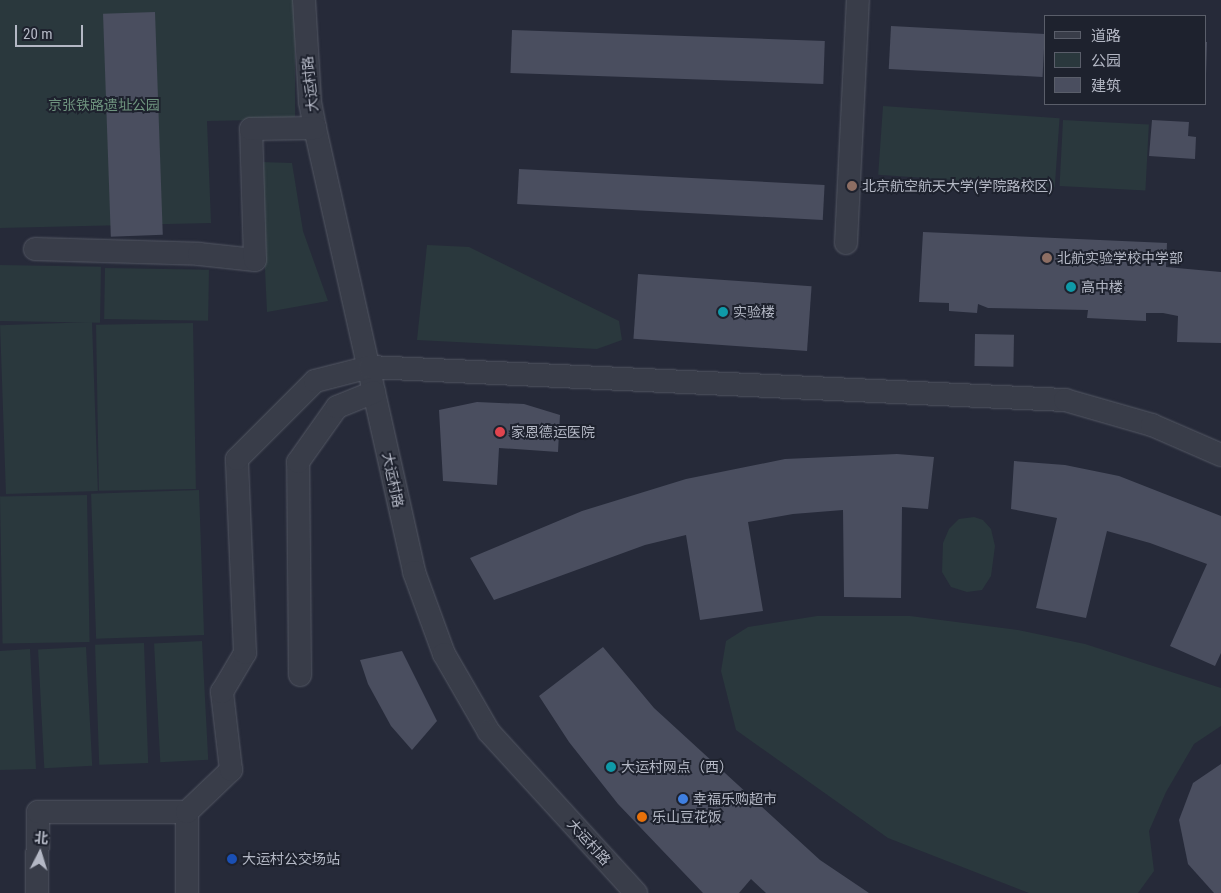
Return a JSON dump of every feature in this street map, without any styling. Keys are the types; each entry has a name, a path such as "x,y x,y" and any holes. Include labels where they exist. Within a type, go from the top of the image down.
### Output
{"street":[{"name":"大运村路","path":"304,0 308,72 315,128 370,367 414,572 444,654 489,732 636,893"},
{"path":"846,242 858,0"},
{"path":"35,250 199,246 255,260 252,129 315,128"},
{"path":"37,893 38,812 186,812 231,770 222,692 245,653 237,459 315,381 370,367 1065,400 1152,425 1221,455"},
{"path":"300,675 298,462 337,407 374,392"},
{"path":"186,812 187,893"}],"green space":[{"name":"京张铁路遗址公园","path":"0,0 295,0 295,119 207,121 211,223 0,228"},
{"path":"883,106 1060,118 1055,187 878,175"},
{"path":"1063,120 1149,125 1145,190 1060,186"},
{"path":"260,162 292,163 303,231 328,301 267,312"},
{"path":"427,245 469,247 619,321 622,340 597,349 417,340"},
{"path":"0,265 101,267 100,323 0,321"},
{"path":"105,268 209,270 208,321 104,319"},
{"path":"92,322 98,491 6,494 0,325"},
{"path":"193,323 196,489 99,491 96,325"},
{"path":"199,490 204,635 96,639 91,494"},
{"path":"87,495 90,642 3,643 0,497"},
{"path":"974,517 983,520 991,529 995,546 991,576 982,590 967,592 951,587 942,572 943,543 949,529 959,519"},
{"path":"817,616 910,616 1018,630 1085,644 1221,688 1221,726 1194,744 1166,792 1149,831 1154,871 1138,893 1029,893 888,838 736,730 721,671 726,641 748,627"},
{"path":"202,641 208,760 160,762 154,644"},
{"path":"144,643 148,763 99,765 95,645"},
{"path":"86,647 92,766 44,768 38,650"},
{"path":"30,649 36,769 0,770 0,651"}],"building":[{"path":"155,12 163,235 111,237 103,14"},
{"path":"891,26 1044,34 1043,77 889,69"},
{"path":"512,30 825,41 823,84 510,73"},
{"path":"1206,42 1207,42 1206,74"},
{"path":"1152,120 1189,122 1188,136 1196,137 1195,159 1149,156"},
{"path":"519,169 825,185 823,220 517,204"},
{"name":"高中楼","path":"923,232 1167,243 1166,267 1221,272 1221,343 1177,342 1178,316 1163,313 1146,313 1146,321 1087,318 1088,310 988,308 978,304 977,313 949,311 949,303 919,302"},
{"name":"实验楼","path":"638,274 812,286 807,351 633,339"},
{"path":"975,334 1014,335 1013,367 974,366"},
{"name":"家恩德运医院","path":"477,402 524,404 560,415 558,452 499,448 497,485 443,481 439,410"},
{"path":"897,454 934,457 928,509 902,507 901,598 844,597 843,510 793,514 748,522 763,611 700,620 686,535 645,545 494,600 470,558 582,511 686,479 785,459"},
{"path":"1014,461 1065,465 1119,476 1221,516 1221,653 1215,666 1170,646 1207,564 1150,543 1107,531 1086,618 1036,608 1057,518 1011,509"},
{"path":"603,647 654,708 820,860 869,893 766,893 751,879 739,893 703,893 618,804 569,742 539,696"},
{"path":"402,651 437,721 412,750 391,726 368,684 360,660"},
{"path":"1221,764 1221,893 1214,893 1188,864 1179,820 1193,783"}],"place":[{"name":"北京航空航天大学(学院路校区)","path":"852,186"},
{"name":"北航实验学校中学部","path":"1047,258"},
{"name":"高中楼","path":"1071,287"},
{"name":"实验楼","path":"723,312"},
{"name":"家恩德运医院","path":"500,432"},
{"name":"大运村网点（西）","path":"611,767"},
{"name":"幸福乐购超市","path":"683,799"},
{"name":"乐山豆花饭","path":"642,817"},
{"name":"大运村公交场站","path":"232,859"}]}
